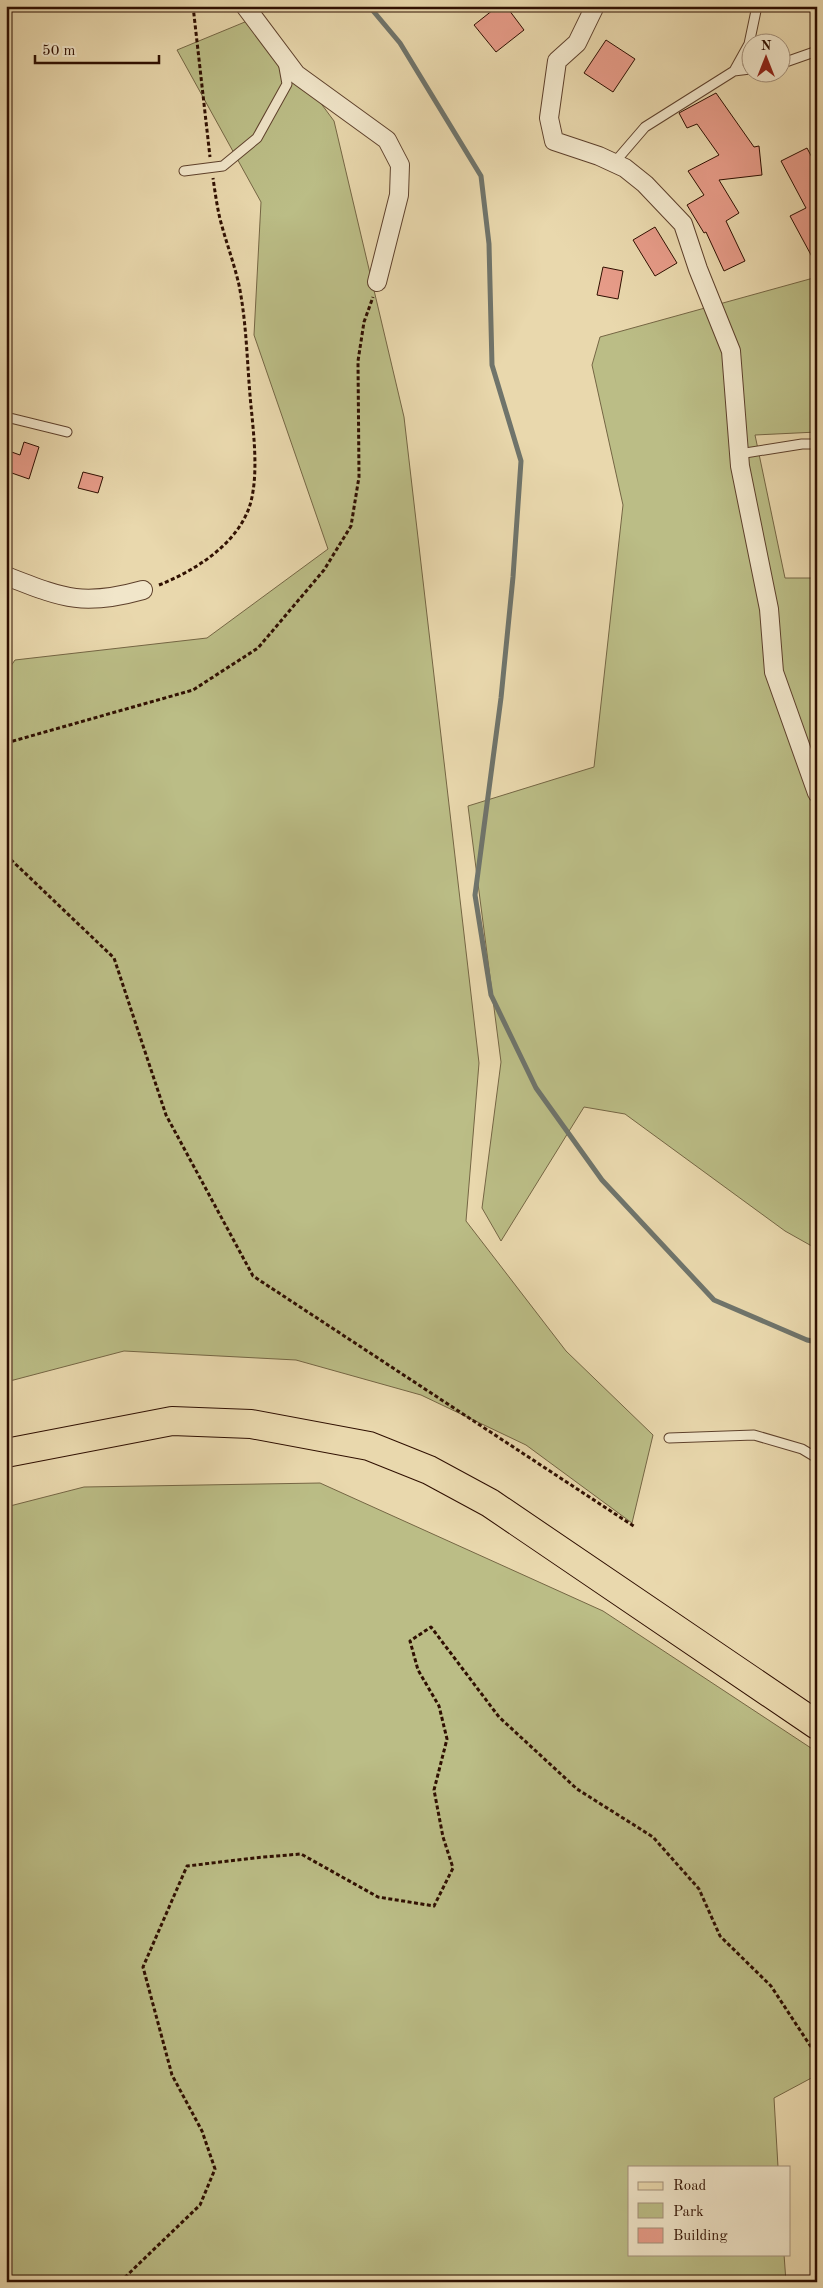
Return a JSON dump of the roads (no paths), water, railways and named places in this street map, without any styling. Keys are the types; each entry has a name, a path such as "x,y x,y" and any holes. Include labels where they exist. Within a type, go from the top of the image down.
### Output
{"main road":[{"path":"6,1453 172,1421 251,1424 369,1446 429,1470 490,1503 817,1725"}],"street":[{"path":"246,6 296,74 388,140 400,165 400,195 377,282"},
{"path":"595,6 577,43 557,61 549,118 554,141 614,163 645,184 683,224 698,269 731,351 739,454 769,609 774,672 817,793"},
{"path":"6,576 69,599 114,598 143,590"}],"lane":[{"path":"734,71 749,44 757,6"},
{"path":"790,60 817,51"},
{"path":"184,171 223,166 256,138 287,84 281,54"},
{"path":"614,163 644,128 734,71 740,70"},
{"path":"6,417 67,432"},
{"path":"739,454 802,444 817,444"},
{"path":"670,1438 754,1435 802,1449 817,1458"}],"waterway":[{"path":"369,6 400,43 481,176 489,244 492,365 521,461 513,577 501,698 475,895 491,995 536,1088 602,1180 714,1300 807,1340 817,1342"}]}
